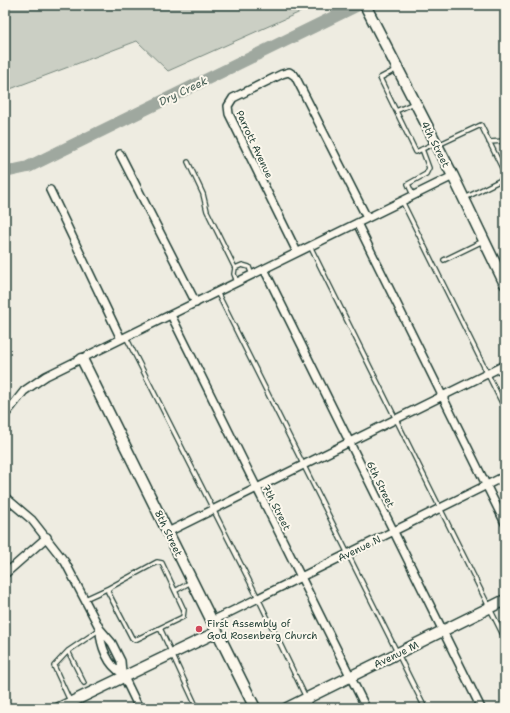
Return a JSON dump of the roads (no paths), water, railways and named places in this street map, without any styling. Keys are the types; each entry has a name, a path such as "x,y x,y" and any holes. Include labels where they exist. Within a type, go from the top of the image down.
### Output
{"street":[{"name":"4th Street","path":"366,6 453,176 505,284"},
{"name":"Parrott Avenue","path":"297,252 229,114 228,106 233,98 282,74 289,72 295,76 367,218"},
{"path":"120,154 196,303"},
{"path":"5,415 24,391 46,376 453,176"},
{"path":"50,190 124,338"},
{"path":"357,223 505,523"},
{"name":"6th Street","path":"264,269 481,708"},
{"name":"7th Street","path":"171,314 366,708"},
{"name":"8th Street","path":"82,359 255,708"},
{"path":"168,532 505,365"},
{"name":"Avenue N","path":"212,621 505,476"},
{"path":"5,497 32,520 47,537 65,562 100,629 100,638 103,647 114,669 123,675 139,708"},
{"path":"5,574 47,537"},
{"name":"Avenue M","path":"287,708 308,703 351,676 505,600"},
{"path":"64,706 123,675 218,632"}],"lane":[{"path":"398,69 380,78 416,152 481,125 505,174"},
{"path":"396,111 415,102"},
{"path":"489,142 505,141"},
{"path":"413,195 408,184 426,174 429,168 422,149"},
{"path":"188,162 203,194 207,211 235,268 234,274 237,282"},
{"path":"464,199 505,178"},
{"path":"402,201 505,409"},
{"path":"444,260 484,240"},
{"path":"310,246 505,639"},
{"path":"235,268 242,265 249,267 252,275"},
{"path":"217,292 425,708"},
{"path":"124,338 258,598 308,703"},
{"path":"85,599 157,562 162,563 184,610 182,617 135,640 132,638 108,592 109,588"},
{"path":"175,591 192,581"},
{"path":"160,628 197,708"},
{"path":"64,706 54,666 68,651 100,629"},
{"path":"68,651 84,683"}],"waterway":[{"name":"Dry Creek","path":"5,172 28,167 358,5"}],"place":[{"name":"First Assembly of God Rosenberg Church","path":"199,629"}]}
